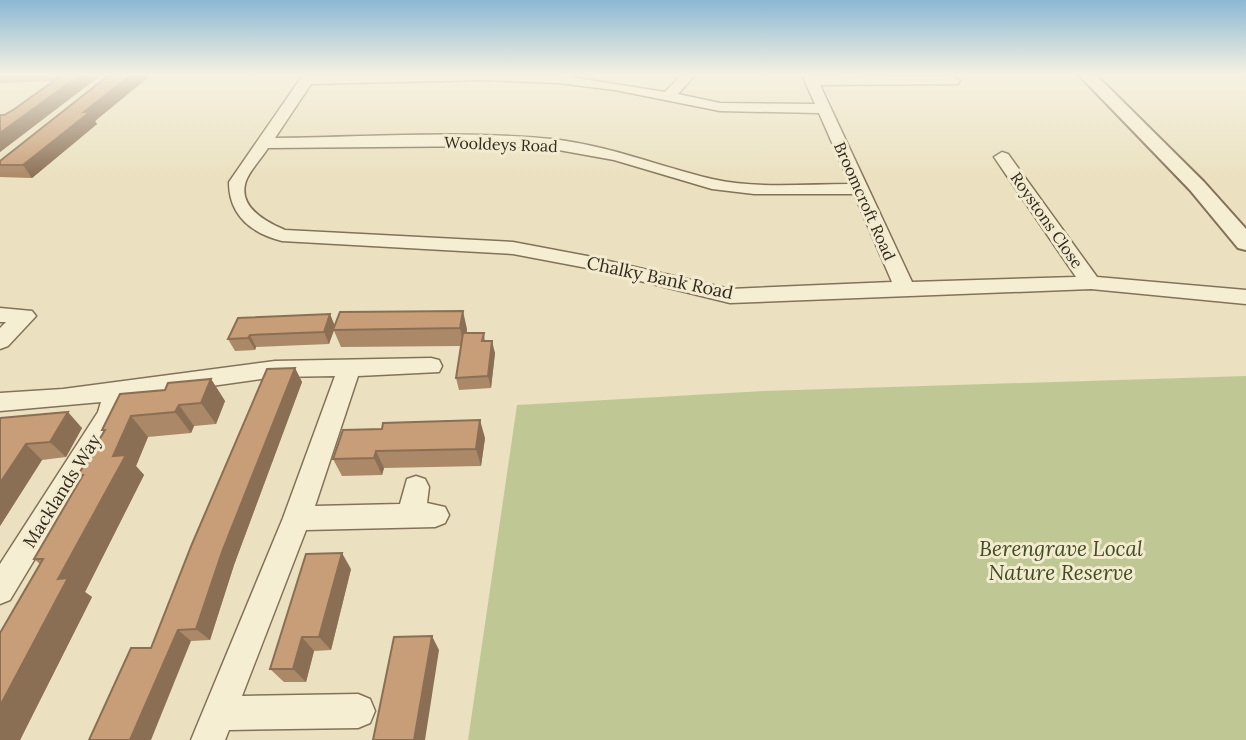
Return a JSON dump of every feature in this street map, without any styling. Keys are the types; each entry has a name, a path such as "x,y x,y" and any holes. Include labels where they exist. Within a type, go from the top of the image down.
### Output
{"street":[{"name":"Chalky Bank Road","path":"286,110 237,182 236,198 244,214 262,227 282,235 513,248 587,262 730,296 1091,283 1246,297"},
{"name":"Broomcroft Road","path":"824,110 905,288"},
{"path":"1121,110 1197,186 1246,243"},
{"name":"Wooldeys Road","path":"263,143 492,141 554,144 617,156 712,184 754,189 860,189"},
{"name":"Roystons Close","path":"1002,157 1091,283"},
{"path":"0,341 9,319"},
{"path":"0,402 63,398 253,371 431,366"},
{"path":"349,368 297,518 214,727 358,711"},
{"name":"Macklands Way","path":"0,590 109,414 117,390"},
{"path":"297,518 423,515 416,487"}],"green space":[{"name":"Berengrave Local Nature Reserve","path":"1246,376 1246,740 468,740 517,405 764,391"}],"building":[{"path":"13,110 32,110 0,133 0,115"},
{"path":"65,110 87,110 84,112 90,112 23,165 0,165 0,161"},
{"path":"463,311 460,328 333,330 340,312"},
{"path":"330,314 324,332 250,335 248,338 228,339 238,318"},
{"path":"463,333 484,333 482,341 492,341 488,376 456,378"},
{"path":"295,368 222,552 196,629 178,630 130,740 89,740 131,648 151,648 267,369"},
{"path":"211,379 201,403 179,405 175,412 131,416 113,456 126,455 58,579 68,578 0,706 0,633 43,559 34,559 83,475 78,475 105,430 102,430 120,394 165,390 168,383"},
{"path":"68,412 50,442 26,444 0,483 0,418"},
{"path":"480,420 476,449 376,451 374,458 333,459 343,430 382,429 383,423"},
{"path":"342,553 319,637 302,637 293,669 270,669 306,554"},
{"path":"432,636 414,740 373,740 394,637"}]}
